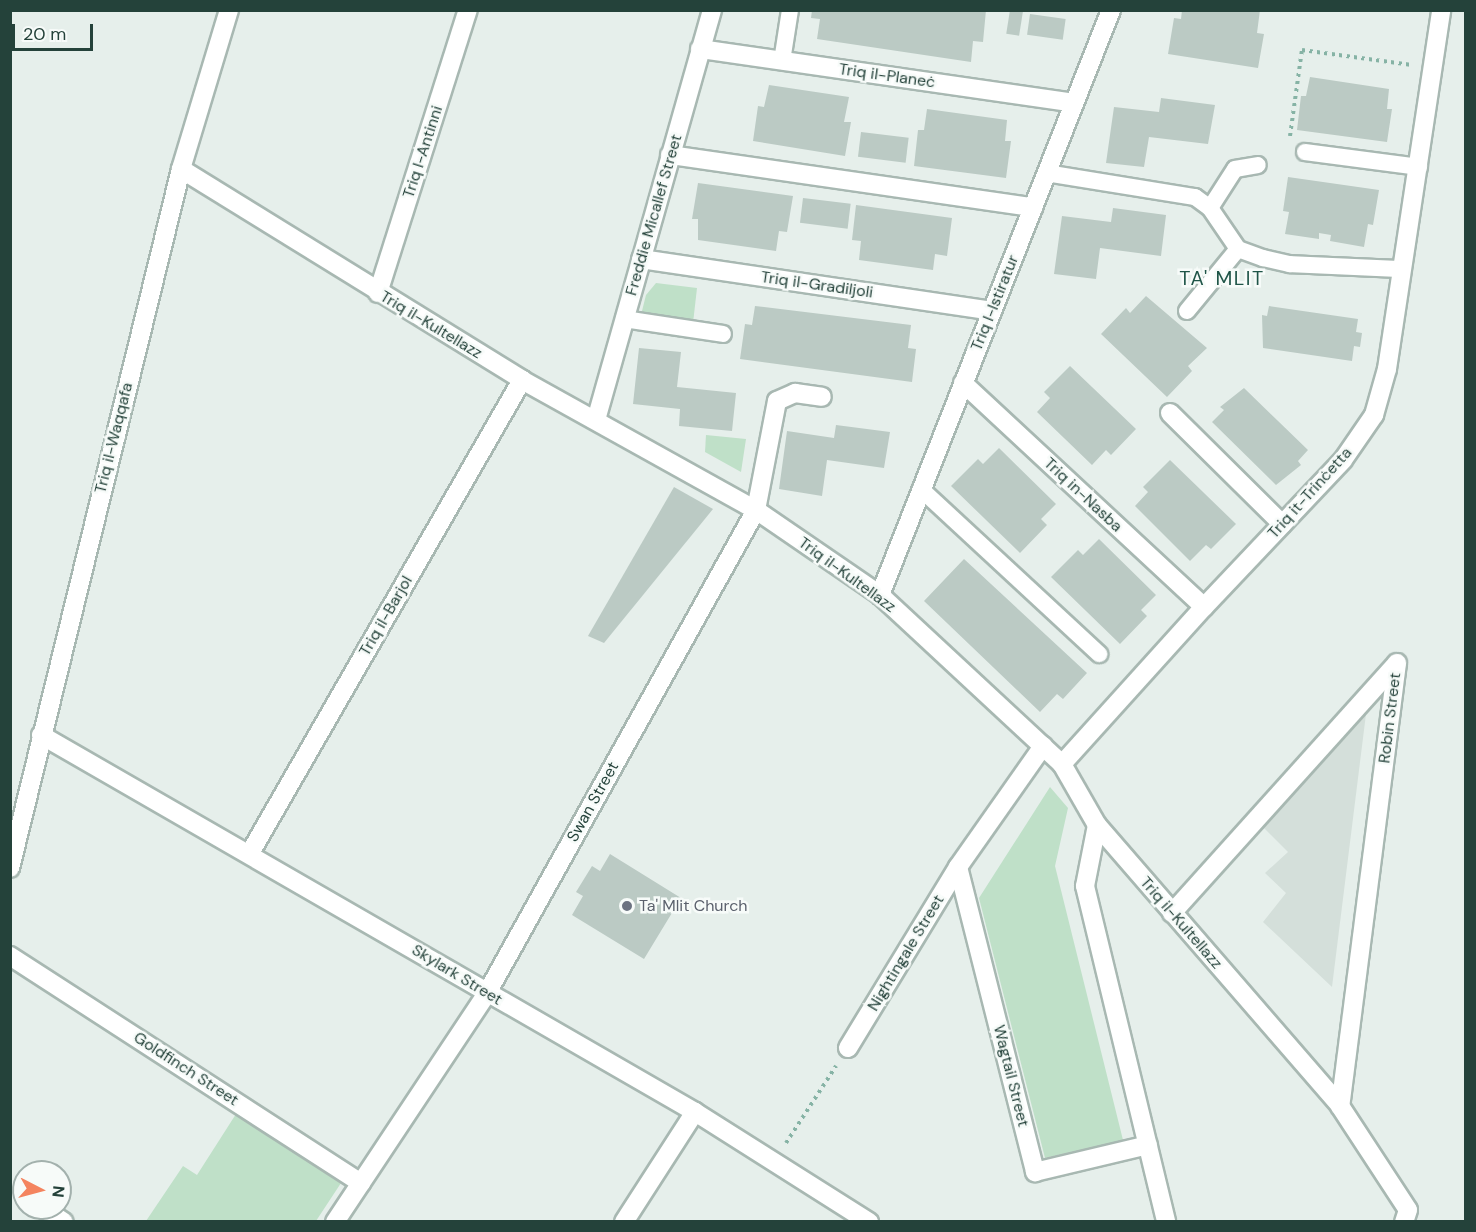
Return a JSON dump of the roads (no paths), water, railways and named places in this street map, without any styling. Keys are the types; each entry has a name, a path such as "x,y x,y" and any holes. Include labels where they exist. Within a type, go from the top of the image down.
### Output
{"street":[{"name":"Triq il-Waqqafa","path":"10,868 181,169 229,10"},
{"name":"Triq l-Antinni","path":"378,292 468,10"},
{"name":"Freddie Micallef Street","path":"596,420 712,10"},
{"name":"Triq l-Istiratur","path":"880,595 1111,10"},
{"name":"Triq it-Trinċetta","path":"1062,764 1204,607 1343,460 1374,415 1387,369 1441,10"},
{"name":"Triq il-Planeċ","path":"700,49 1074,103"},
{"path":"670,155 1033,207"},
{"name":"Triq il-Kultellazz","path":"181,169 522,380 756,510 880,595 1062,764 1097,825 1340,1106 1406,1216"},
{"name":"Triq il-Gradiljoli","path":"641,259 992,311"},
{"name":"Triq il-Barjol","path":"250,853 522,380"},
{"name":"Triq in-Nasba","path":"963,383 1204,607"},
{"name":"Swan Street","path":"335,1221 487,993 756,510 777,400 795,393 822,397"},
{"path":"1170,413 1282,524"},
{"name":"Robin Street","path":"1172,913 1397,663 1340,1106"},
{"name":"Skylark Street","path":"41,735 250,853 695,1112 773,1163 869,1221"},
{"name":"Nightingale Street","path":"848,1048 958,867 1043,746"},
{"path":"1097,825 1084,886 1166,1221"},
{"name":"Wagtail Street","path":"958,867 1035,1172 1148,1145"},
{"name":"Goldfinch Street","path":"10,956 361,1183"},
{"path":"624,1221 695,1112"}],"lane":[{"path":"782,61 790,10"},
{"path":"1305,152 1419,167"},
{"path":"1210,208 1235,169 1258,165"},
{"path":"1046,173 1177,191 1195,197 1210,208 1238,249 1290,264 1402,269"},
{"path":"1187,311 1238,249"},
{"path":"624,319 723,333"},
{"path":"921,489 1099,654"}],"place":[{"name":"Ta' Mlit Church","path":"627,906"}],"district":[{"name":"TA' MLIT","path":"1222,278"}]}
